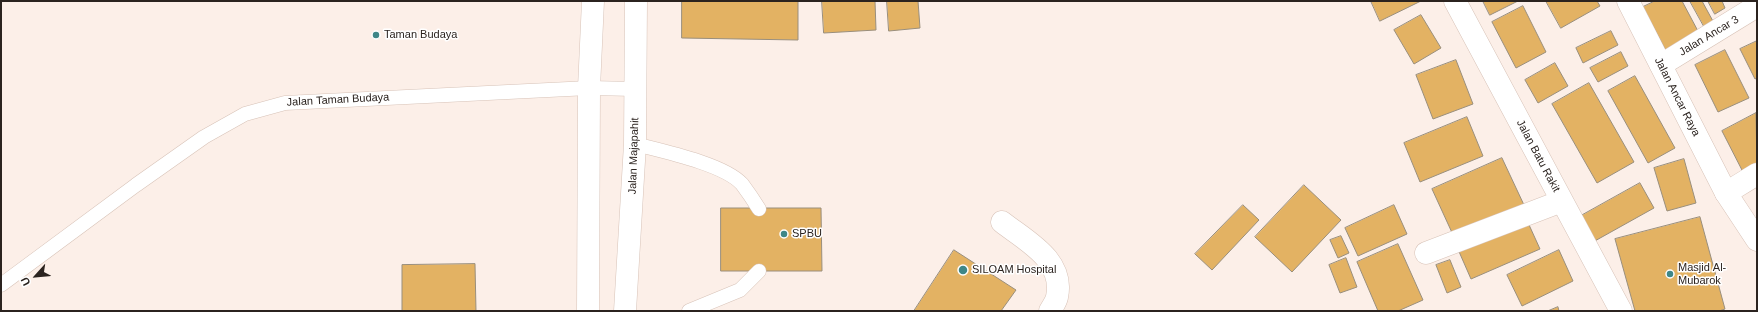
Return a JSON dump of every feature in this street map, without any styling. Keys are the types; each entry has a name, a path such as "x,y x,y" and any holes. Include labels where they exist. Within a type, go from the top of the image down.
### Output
{"street":[{"path":"588,311 589,88 593,1"},
{"name":"Jalan Majapahit","path":"625,311 635,144 636,1"},
{"name":"Jalan Batu Rakit","path":"1455,1 1621,311"},
{"name":"Jalan Ancar Raya","path":"1628,1 1726,193 1757,240"},
{"name":"Jalan Ancar 3","path":"1661,65 1757,6"},
{"path":"1726,193 1757,174"},
{"path":"1426,253 1562,201"},
{"path":"1002,222 1046,256 1054,267 1057,281 1057,298 1050,311"}],"lane":[{"name":"Jalan Taman Budaya","path":"1,286 136,185 204,137 245,114 285,102 589,88 635,89"},
{"path":"635,144 692,159 728,173 741,183 759,209"},
{"path":"688,311 740,290 759,271"}],"building":[{"path":"682,1 798,1 798,40 682,38"},
{"path":"822,1 875,1 876,30 824,33"},
{"path":"887,1 918,1 920,28 889,31"},
{"path":"1371,1 1421,1 1380,21"},
{"path":"1483,1 1518,1 1490,15"},
{"path":"1546,1 1597,1 1600,6 1561,28"},
{"path":"1655,1 1682,1 1699,33 1666,51 1643,7"},
{"path":"1690,1 1702,1 1714,23 1705,28"},
{"path":"1708,1 1722,1 1725,8 1715,14"},
{"path":"1523,6 1546,52 1516,68 1492,22"},
{"path":"1421,15 1441,48 1414,64 1394,30"},
{"path":"1611,31 1618,45 1583,63 1576,48"},
{"path":"1757,41 1757,78 1755,79 1740,49"},
{"path":"1725,50 1749,98 1718,112 1695,65"},
{"path":"1621,52 1628,66 1598,82 1590,68"},
{"path":"1456,60 1473,104 1433,119 1416,75"},
{"path":"1555,63 1568,86 1538,103 1525,80"},
{"path":"1635,76 1675,148 1648,163 1608,91"},
{"path":"1589,83 1634,162 1597,183 1552,104"},
{"path":"1756,113 1757,167 1744,174 1722,131"},
{"path":"1467,117 1483,156 1420,182 1404,143"},
{"path":"1502,158 1524,205 1454,237 1432,189"},
{"path":"1684,159 1696,203 1667,211 1654,168"},
{"path":"1640,183 1654,208 1593,242 1579,217"},
{"path":"1304,185 1341,220 1292,272 1255,237"},
{"path":"1243,205 1259,220 1212,270 1195,254"},
{"path":"1394,205 1407,234 1358,256 1345,228"},
{"path":"721,208 821,208 822,271 721,271"},
{"path":"1525,216 1540,249 1471,279 1457,247"},
{"name":"Masjid Al- Mubarok","path":"1700,217 1725,309 1719,311 1635,311 1615,239"},
{"path":"1341,236 1349,253 1338,258 1330,240"},
{"path":"1398,244 1423,300 1398,311 1378,311 1357,262"},
{"name":"SILOAM Hospital","path":"954,250 1016,290 1001,311 914,311"},
{"path":"1559,250 1573,281 1522,306 1507,275"},
{"path":"1346,258 1357,287 1340,293 1329,265"},
{"path":"1450,260 1461,287 1447,293 1436,265"},
{"path":"475,264 476,311 402,311 402,265"},
{"path":"1558,307 1559,311 1548,311"}],"place":[{"name":"Taman Budaya","path":"376,35"},
{"name":"SPBU","path":"784,234"},
{"name":"SILOAM Hospital","path":"963,270"},
{"name":"Masjid Al- Mubarok","path":"1670,274"}]}
